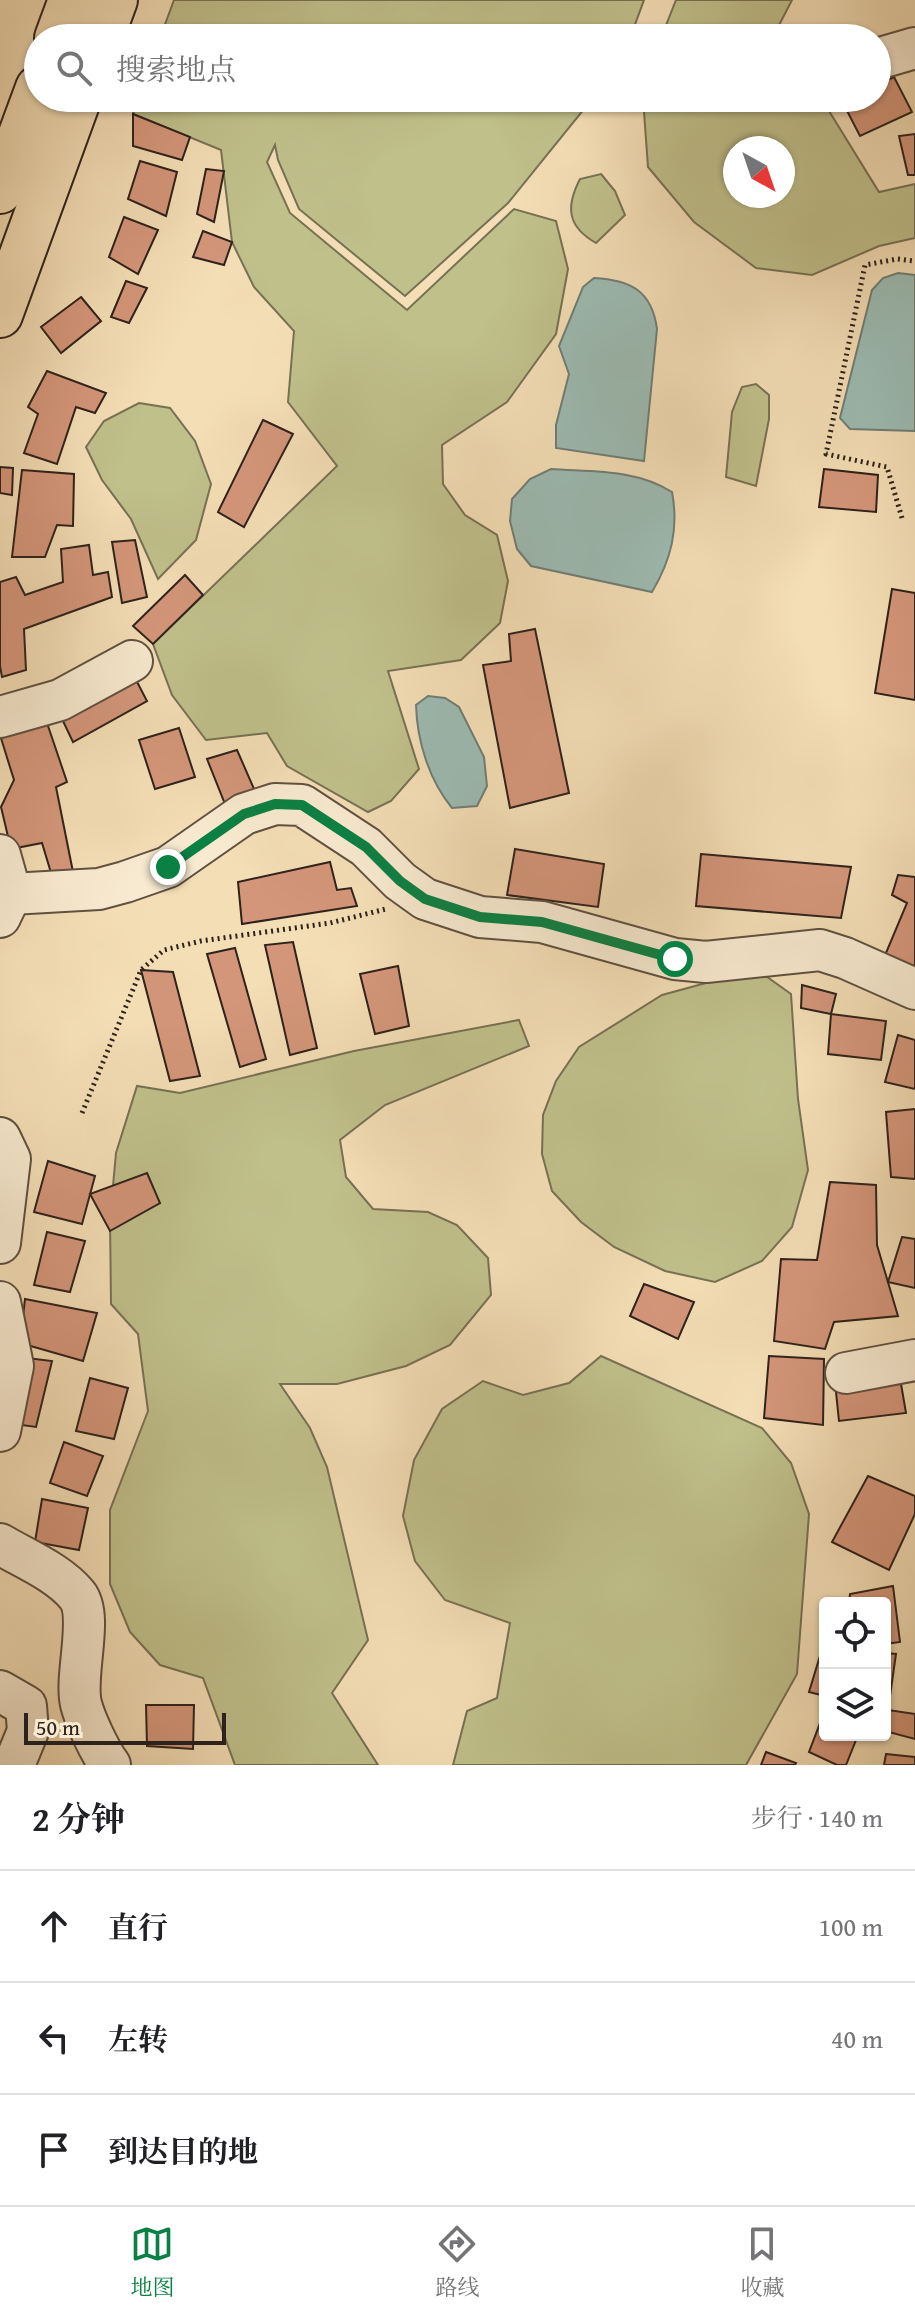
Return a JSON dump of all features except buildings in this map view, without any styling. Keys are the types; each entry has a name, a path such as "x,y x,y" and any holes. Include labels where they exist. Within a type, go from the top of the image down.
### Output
{"highway":[{"path":"62,24 71,0"},
{"path":"106,24 115,0"},
{"path":"0,191 29,112"},
{"path":"0,315 74,112"}],"street":[{"path":"891,55 915,48"},
{"path":"0,717 60,700 132,661"},
{"path":"0,855 6,905 125,882 168,867 244,814 275,804 302,805 366,847 400,881 425,899 480,917 542,922 675,959 706,962 820,950 915,989"},
{"path":"0,1138 10,1159 0,1243"},
{"path":"0,1431 13,1366 2,1315"},
{"path":"846,1373 915,1360"},
{"path":"0,1544 62,1581 79,1598 85,1630 79,1663 81,1703 110,1765"},
{"path":"0,1691 26,1706 28,1731 14,1765"}],"path":[{"path":"902,518 887,467 826,454 865,265 897,259 915,261"},
{"path":"82,1113 141,970 164,950 201,941 330,923 425,899"}],"green space":[{"path":"174,0 644,0 635,24 165,24"},
{"path":"676,0 792,0 780,24 667,24"},
{"path":"582,112 508,203 405,296 299,209 278,160 275,145 267,162 290,213 407,310 514,209 556,221 568,269 556,334 507,402 442,445 443,484 465,515 497,535 508,581 500,623 461,660 388,671 419,769 391,801 368,812 287,766 267,733 206,740 172,695 153,644 337,466 288,402 294,331 254,287 232,242 221,150 133,114"},
{"path":"644,112 830,112 879,192 915,184 915,238 879,246 812,275 756,268 694,222 648,167"},
{"path":"601,174 615,191 625,215 596,243 575,223 571,208 580,179"},
{"path":"756,384 769,395 769,419 756,486 726,477 732,412 742,387"},
{"path":"139,403 170,408 195,441 211,484 196,540 158,579 131,519 102,480 86,447 104,421"},
{"path":"759,971 791,994 798,1099 808,1170 792,1227 762,1261 715,1282 665,1271 614,1247 581,1222 552,1191 542,1154 543,1115 556,1081 579,1047 662,995"},
{"path":"519,1020 529,1046 385,1105 340,1140 346,1177 373,1209 428,1212 457,1225 488,1258 491,1295 450,1345 406,1366 337,1384 280,1384 310,1428 327,1467 368,1640 332,1693 378,1765 235,1765 203,1678 160,1665 130,1632 110,1584 110,1510 148,1411 138,1334 111,1304 110,1219 116,1153 137,1086 180,1093 354,1051"},
{"path":"601,1356 762,1428 791,1463 809,1514 797,1674 746,1765 453,1765 467,1711 497,1698 510,1623 445,1600 415,1561 403,1516 414,1460 442,1409 483,1381 523,1395 569,1383"}],"water":[{"path":"898,273 915,275 915,431 850,429 840,418 872,290 883,278"},
{"path":"594,278 619,281 638,290 654,316 657,329 644,461 556,448 556,425 569,374 559,346 583,287"},
{"path":"551,469 629,475 672,492 672,544 652,592 531,566 517,549 510,521 512,499 530,479"},
{"path":"428,696 445,698 459,707 484,757 487,786 477,806 452,808 431,773 422,746 416,705"}],"route":[{"path":"168,867 244,814 275,804 302,805 366,847 400,881 425,899 480,917 542,922 675,959"}]}
